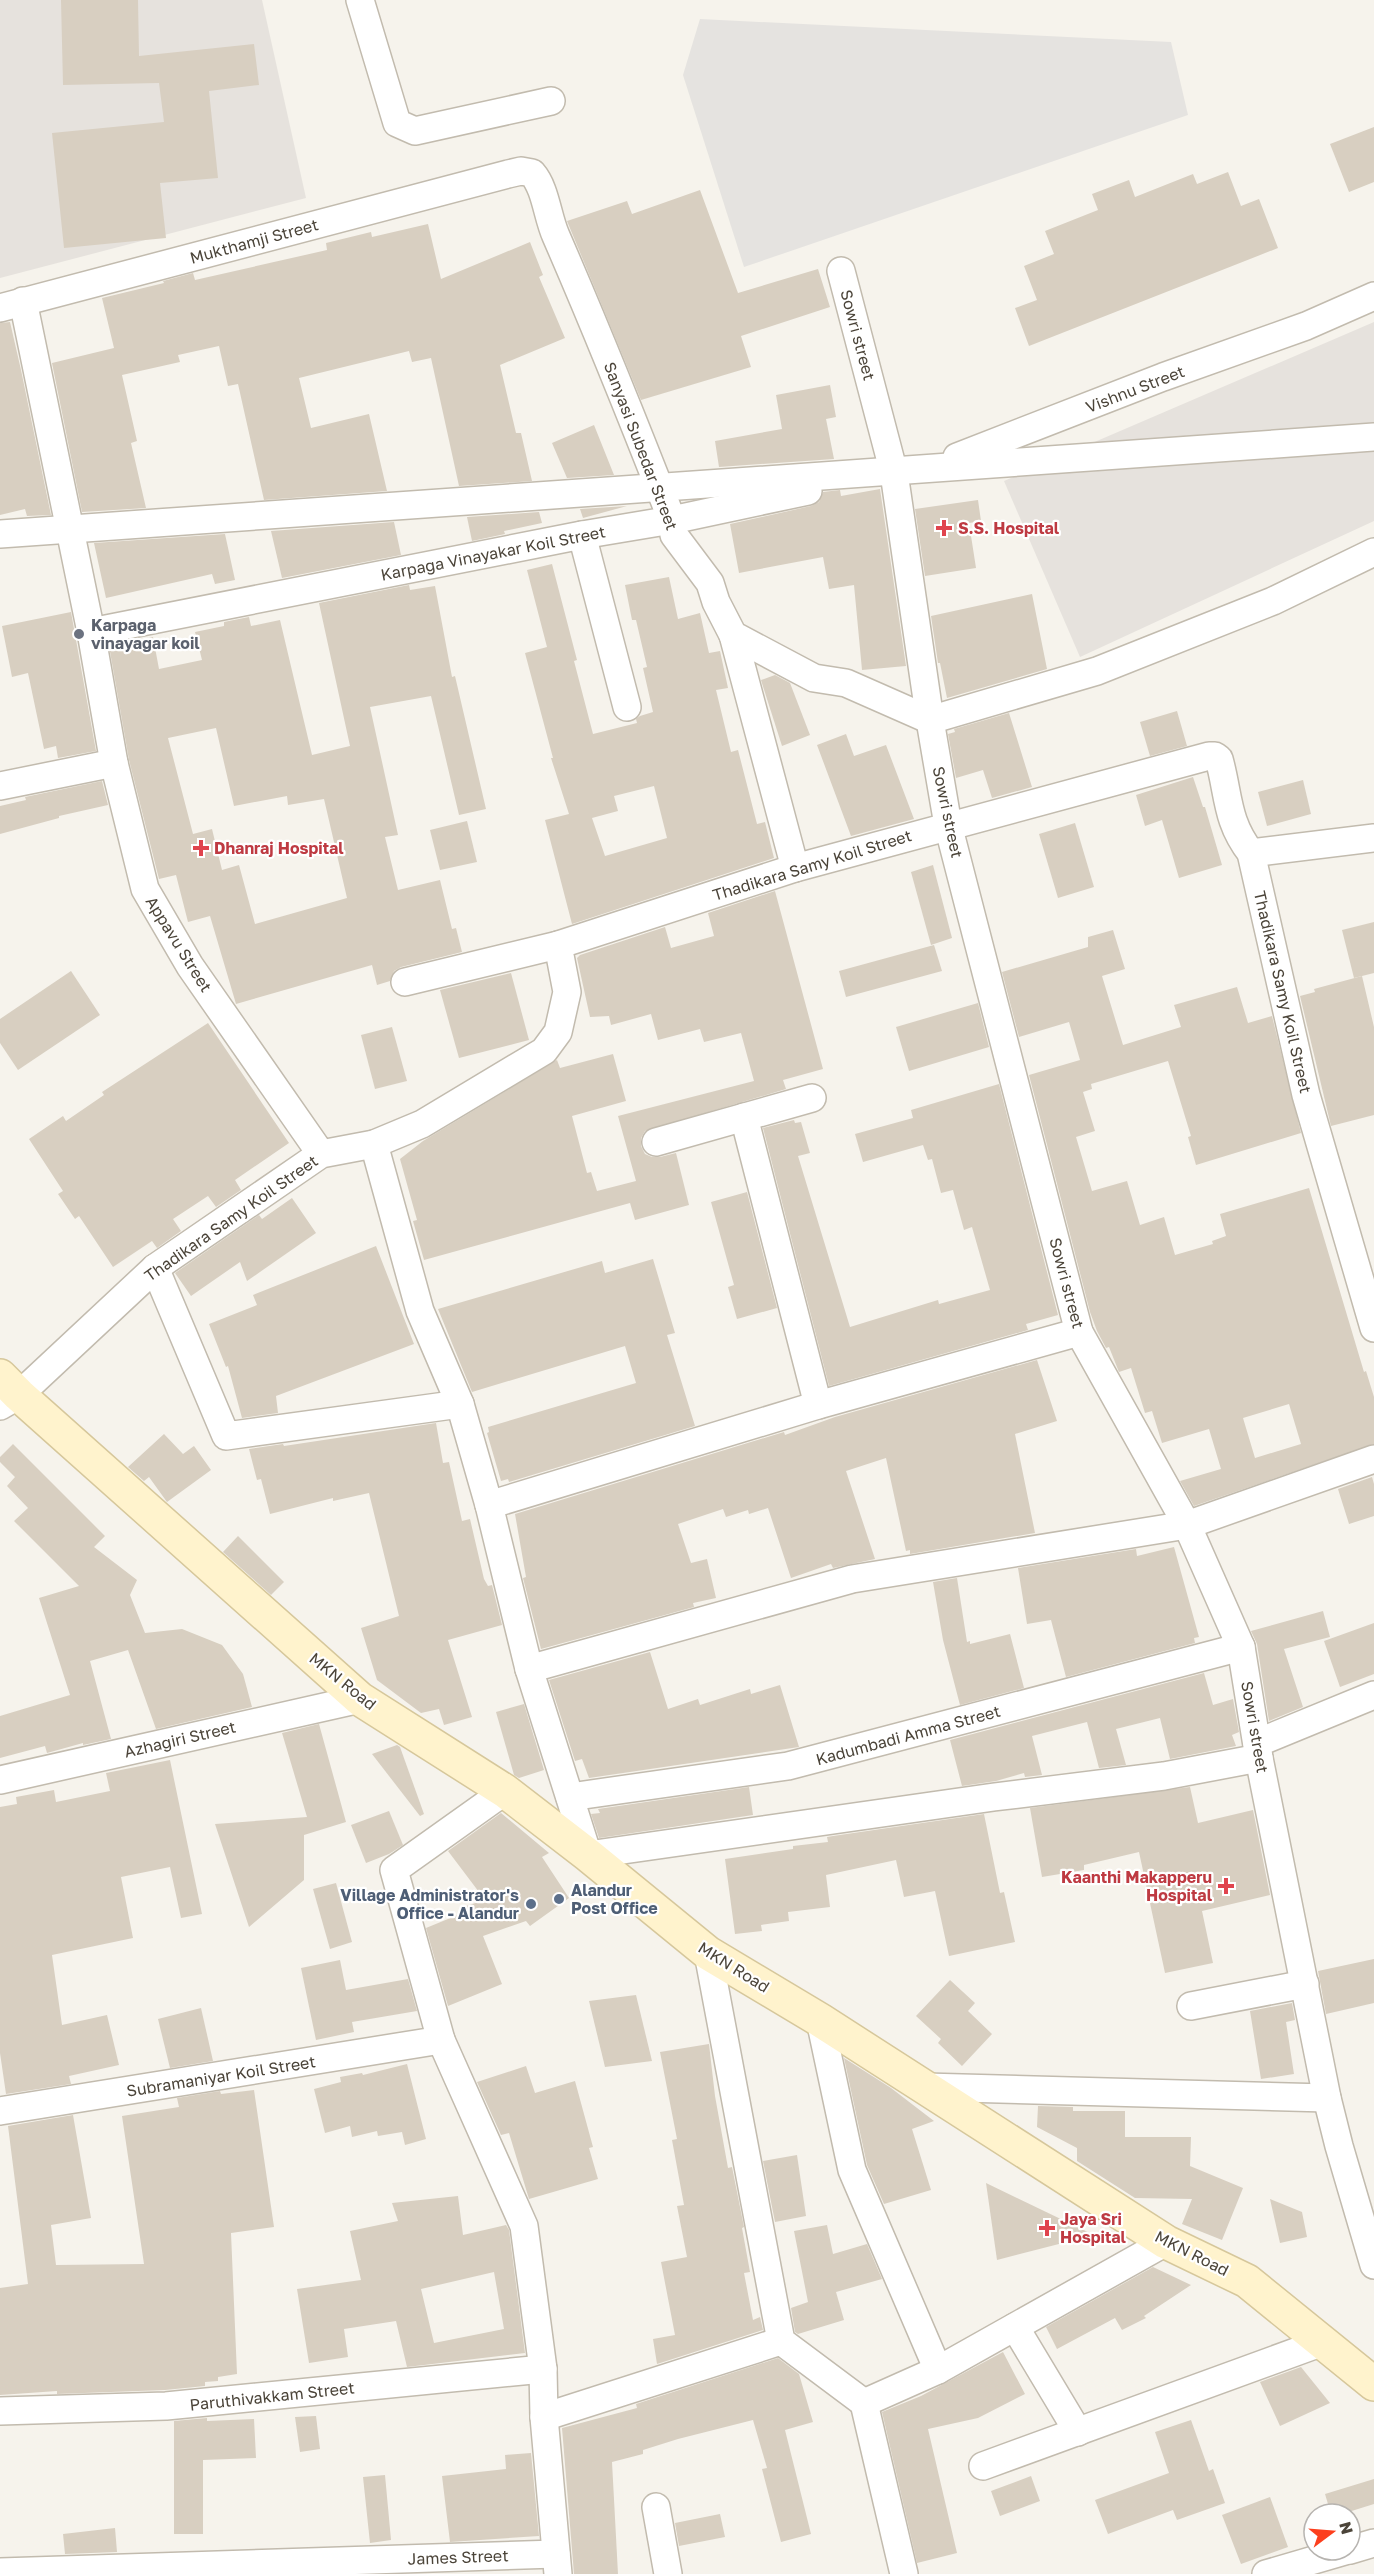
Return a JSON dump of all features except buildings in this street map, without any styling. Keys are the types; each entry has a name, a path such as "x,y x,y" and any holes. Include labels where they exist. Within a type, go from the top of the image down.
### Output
{"street":[{"path":"360,0 397,123 415,131 551,101"},
{"name":"Sanyasi Subedar Street","path":"508,174 528,171 540,184 549,220 603,344 672,520 674,535 710,583 716,602 733,635 795,868"},
{"name":"Mukthamji Street","path":"11,305 508,174"},
{"name":"Sowri street","path":"841,271 894,472 930,720 948,825 1079,1332 1186,1525 1241,1647 1258,1750 1327,2098 1374,2265"},
{"name":"Vishnu Street","path":"894,472 966,455 1163,377 1306,326 1374,296"},
{"name":"Appavu Street","path":"11,305 91,632 114,762 145,889 190,966 321,1154"},
{"path":"0,534 1374,437"},
{"name":"Karpaga Vinayakar Koil Street","path":"91,632 582,535 672,520 894,472"},
{"path":"582,535 627,707"},
{"path":"733,635 814,678 846,683 930,720 1097,671 1274,601 1374,552"},
{"name":"Thadikara Samy Koil Street","path":"6,1392 155,1268 321,1154 374,1144 422,1124 544,1051 558,1032 567,992 558,945 795,868 948,825 1215,756 1221,766 1230,814 1251,853 1305,1095 1374,1328"},
{"path":"0,786 114,762"},
{"path":"1251,853 1374,838"},
{"path":"405,982 558,945"},
{"path":"656,1142 812,1098"},
{"path":"744,1117 818,1406"},
{"path":"374,1144 420,1311 460,1404 489,1505 529,1669 588,1855 994,1797 1164,1776 1258,1750 1374,1695"},
{"path":"155,1268 226,1436 460,1404"},
{"path":"489,1505 818,1406 1079,1332"},
{"name":"MKN Road","path":"6,1392 360,1699 505,1791 708,1953 820,2019 1166,2242 1247,2281 1374,2384"},
{"path":"529,1669 852,1579 1186,1525 1374,1459"},
{"name":"Kadumbadi Amma Street","path":"570,1797 788,1766 1241,1647"},
{"name":"Azhagiri Street","path":"0,1780 360,1699"},
{"path":"505,1791 394,1870 441,2040 524,2226 543,2369 544,2417 557,2564"},
{"path":"708,1953 781,2341 864,2403 904,2574"},
{"path":"1191,2006 1305,1984"},
{"path":"820,2019 852,2170 938,2370"},
{"name":"Subramaniyar Koil Street","path":"0,2111 441,2040"},
{"path":"925,2087 1327,2098"},
{"path":"864,2403 938,2370 1166,2242"},
{"path":"1015,2327 1078,2432"},
{"path":"544,2417 781,2341"},
{"path":"983,2466 1323,2342"},
{"name":"Paruthivakkam Street","path":"0,2411 166,2406 543,2369"},
{"path":"656,2507 668,2574"},
{"path":"1266,2574 1308,2562"},
{"name":"James Street","path":"0,2572 557,2564"}],"shaded area":[{"path":"0,0 262,0 306,198 0,278"},
{"path":"700,19 1171,42 1188,115 744,267 683,75"},
{"path":"1374,322 1374,521 1080,657 1004,481"}],"place":[{"name":"S.S. Hospital","path":"944,528"},
{"name":"Karpaga vinayagar koil","path":"79,634"},
{"name":"Dhanraj Hospital","path":"201,848"},
{"name":"Kaanthi Makapperu Hospital","path":"1226,1886"},
{"name":"Alandur Post Office","path":"559,1899"},
{"name":"Village Administrator's Office - Alandur","path":"531,1904"},
{"name":"Jaya Sri Hospital","path":"1047,2228"}]}
